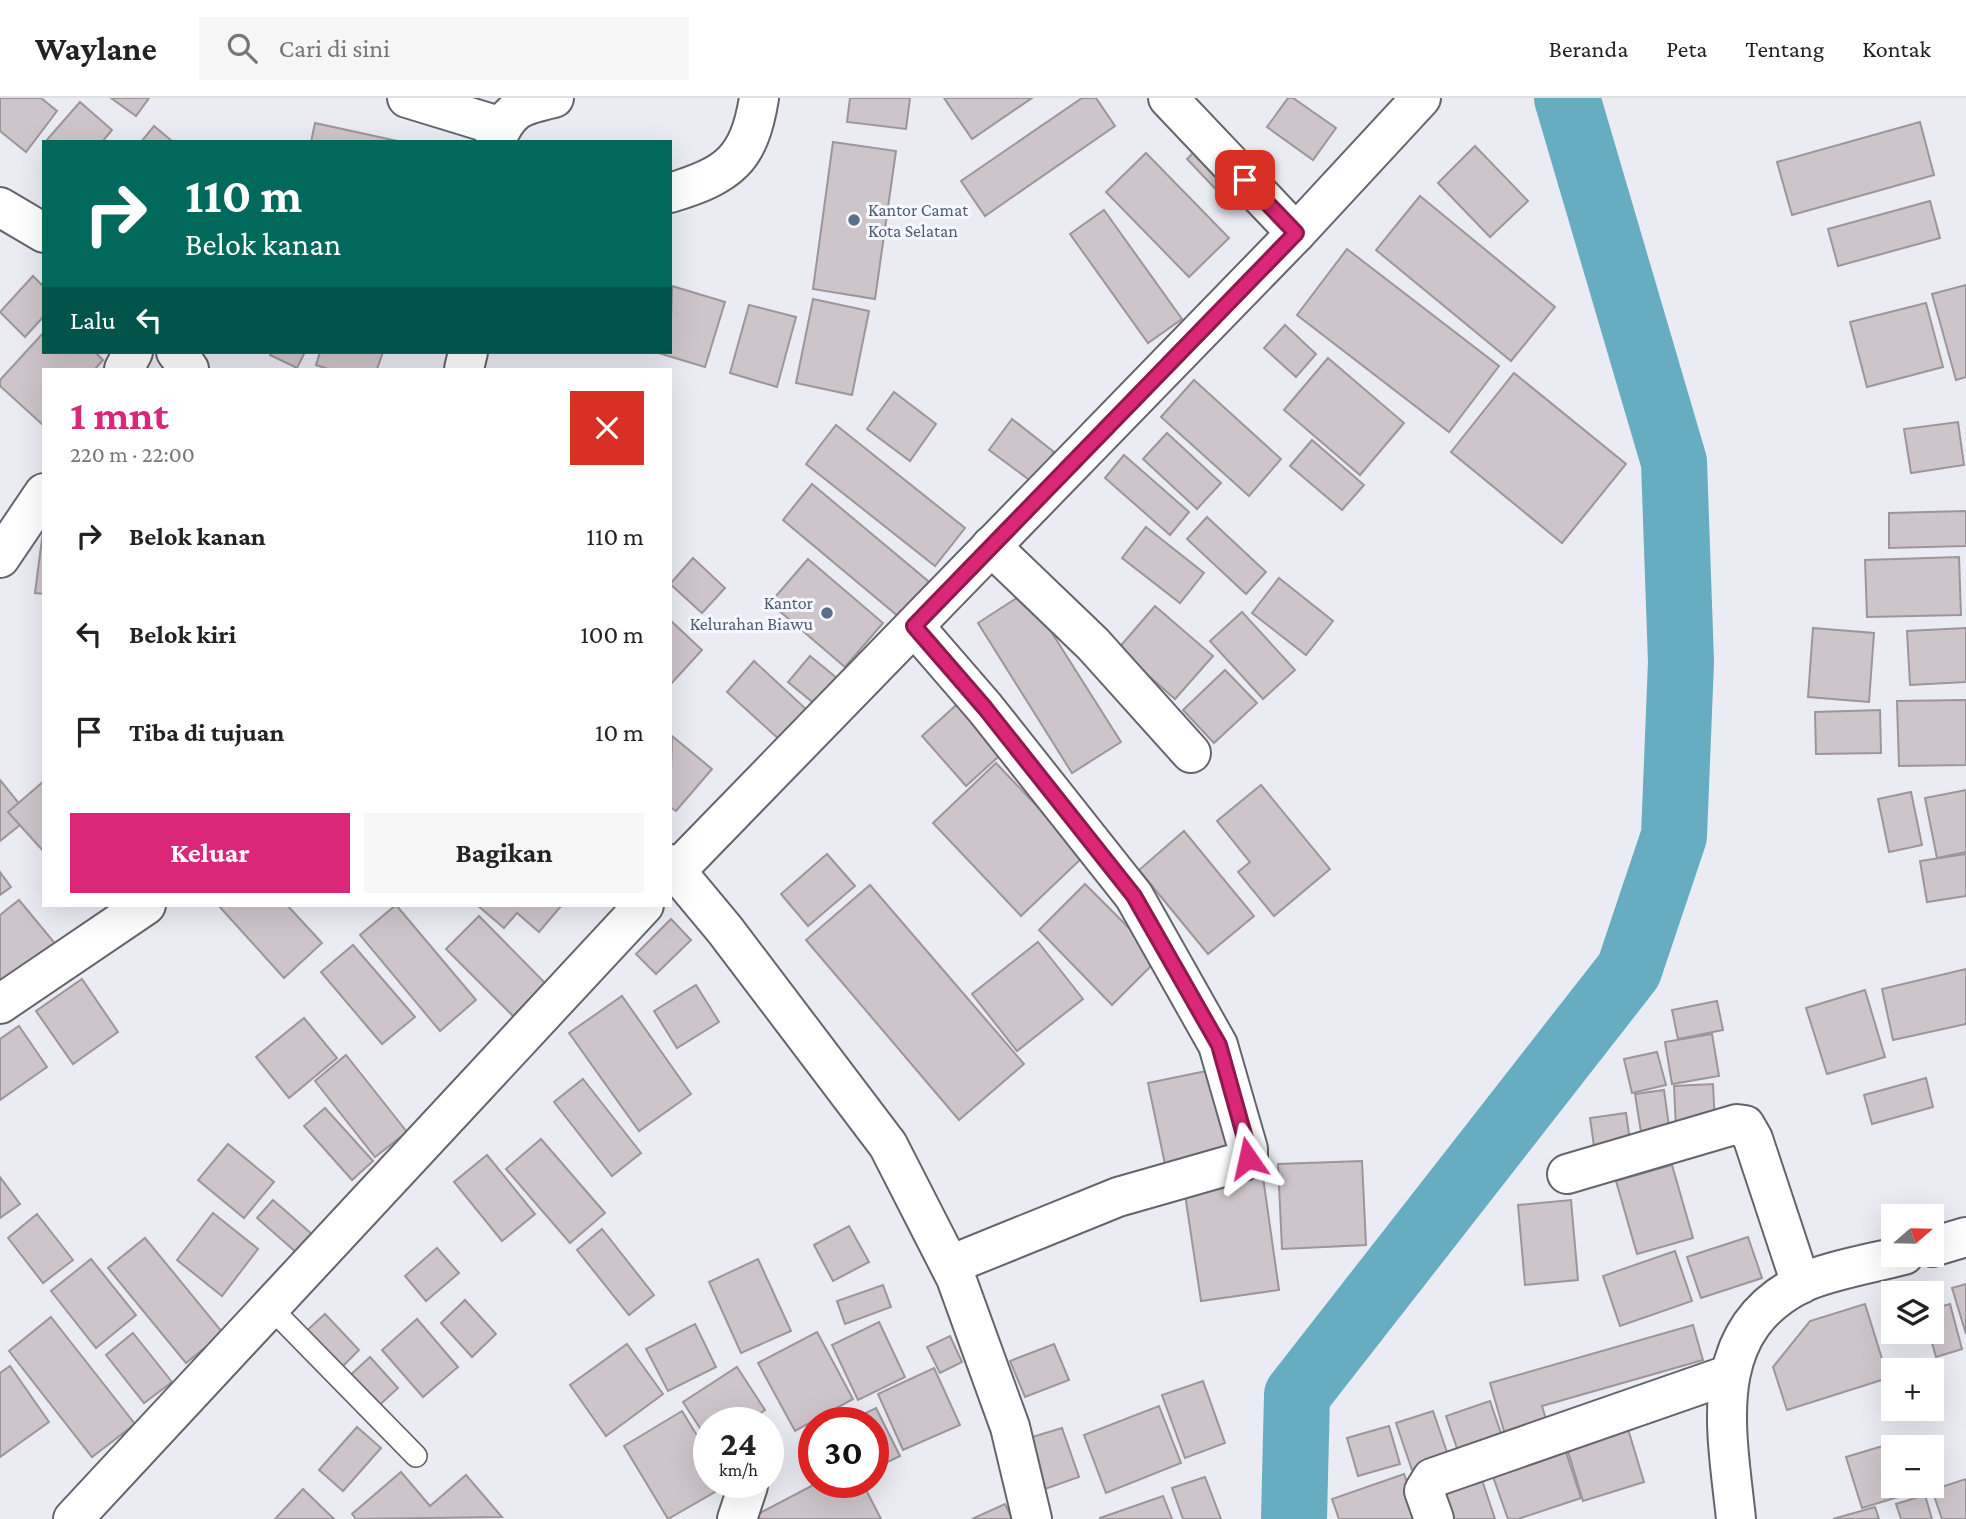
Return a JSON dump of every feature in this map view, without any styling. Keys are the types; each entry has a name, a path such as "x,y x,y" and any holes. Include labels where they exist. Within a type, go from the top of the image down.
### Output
{"street":[{"path":"407,98 498,134 506,117 529,104 554,98"},
{"path":"672,192 708,181 740,158 755,124 759,98"},
{"path":"1168,98 1296,233"},
{"path":"1032,1519 1010,1427 950,1265 888,1145 672,870 914,626 1296,233 1412,103"},
{"path":"0,206 42,232"},
{"path":"178,354 188,368"},
{"path":"0,558 42,496"},
{"path":"991,546 1093,644 1191,753"},
{"path":"914,626 985,708 1134,896 1219,1045 1248,1149 1248,1158 1244,1161 1118,1198 950,1265"},
{"path":"0,1004 143,907"},
{"path":"73,1519 642,907"},
{"path":"1567,1174 1737,1124 1745,1125 1753,1139 1801,1284"},
{"path":"1944,1243 1966,1237"},
{"path":"1736,1519 1727,1428 1728,1375 1740,1344 1762,1312 1801,1284 1881,1261"},
{"path":"1434,1519 1424,1490 1432,1478 1728,1375"}],"lane":[{"path":"270,1307 416,1456"}],"building":[{"path":"0,98 41,98 57,111 26,152 0,131"},
{"path":"111,98 149,98 136,116"},
{"path":"850,98 910,98 906,129 847,122"},
{"path":"944,98 1032,98 972,139"},
{"path":"1082,98 1096,98 1115,126 985,216 961,181"},
{"path":"1288,98 1293,98 1336,128 1313,160 1267,127"},
{"path":"80,102 112,130 104,140 47,140"},
{"path":"1920,122 1934,175 1792,215 1777,162"},
{"path":"315,123 393,140 311,140"},
{"path":"154,126 171,140 143,140"},
{"name":"Kantor Camat Kota Selatan","path":"833,142 896,151 875,299 813,289"},
{"path":"1202,144 1244,187 1228,202 1187,159"},
{"path":"1475,146 1528,201 1490,237 1438,183"},
{"path":"1146,153 1229,238 1189,277 1106,192"},
{"path":"1420,196 1555,307 1511,361 1376,250"},
{"path":"1930,201 1940,238 1838,266 1828,229"},
{"path":"1104,210 1182,319 1148,343 1070,234"},
{"path":"1347,249 1499,366 1449,432 1297,315"},
{"path":"33,276 42,285 42,318 25,337 0,312"},
{"path":"1966,285 1966,377 1956,380 1932,294"},
{"path":"672,286 725,302 705,367 662,354 672,354"},
{"path":"813,299 869,311 852,395 796,383"},
{"path":"1926,303 1943,367 1867,387 1850,322"},
{"path":"749,305 796,317 777,387 730,373"},
{"path":"1285,325 1316,354 1296,377 1264,348"},
{"path":"42,334 42,354 97,354 103,360 96,368 42,368 42,424 0,386 0,380"},
{"path":"271,354 304,354 297,368"},
{"path":"319,354 382,354 377,368 325,368 316,365"},
{"path":"1328,358 1404,423 1360,475 1284,410"},
{"path":"1514,373 1626,464 1562,543 1451,452"},
{"path":"1194,380 1281,459 1249,496 1161,417"},
{"path":"894,392 936,424 910,461 867,429"},
{"path":"1012,419 1054,452 1032,482 989,450"},
{"path":"1958,422 1964,465 1911,473 1904,429"},
{"path":"836,425 965,528 935,566 806,464"},
{"path":"1167,433 1221,483 1197,509 1143,459"},
{"path":"1312,440 1364,485 1342,510 1290,466"},
{"path":"1124,455 1189,512 1170,535 1105,478"},
{"path":"812,484 934,586 905,622 783,520"},
{"path":"1966,511 1966,546 1889,548 1889,513"},
{"path":"1207,517 1266,572 1246,594 1187,539"},
{"path":"1146,527 1204,573 1180,603 1122,558"},
{"path":"42,539 42,594 35,593"},
{"path":"1959,557 1961,615 1867,617 1865,560"},
{"path":"693,558 725,588 702,613 672,586 672,582"},
{"name":"Kantor Kelurahan Biawu","path":"808,559 883,623 845,667 770,603"},
{"path":"1279,578 1333,621 1306,655 1252,613"},
{"path":"1026,592 1121,742 1072,773 978,623"},
{"path":"1155,606 1213,656 1175,699 1118,649"},
{"path":"1242,612 1295,670 1263,699 1210,641"},
{"path":"672,622 702,650 672,683"},
{"path":"1813,628 1874,633 1869,702 1808,697"},
{"path":"1966,628 1966,682 1910,685 1907,631"},
{"path":"810,656 838,679 816,705 788,682"},
{"path":"754,661 808,711 781,741 727,692"},
{"path":"1225,670 1257,703 1214,743 1183,710"},
{"path":"964,698 1008,748 966,786 922,736"},
{"path":"1966,700 1966,765 1899,766 1897,701"},
{"path":"1880,710 1881,753 1816,754 1815,712"},
{"path":"672,736 712,769 676,811 672,808"},
{"path":"996,763 1084,856 1021,916 933,823"},
{"path":"0,780 30,817 0,841"},
{"path":"42,783 42,850 8,812"},
{"path":"1261,785 1330,869 1274,916 1238,872 1250,862 1217,821"},
{"path":"1966,790 1966,852 1937,858 1925,798"},
{"path":"1911,792 1922,845 1889,852 1878,799"},
{"path":"1184,831 1254,916 1208,954 1139,870"},
{"path":"827,854 855,886 808,926 781,894"},
{"path":"1966,854 1966,896 1927,902 1920,861"},
{"path":"0,872 11,887 0,895"},
{"path":"1085,884 1159,958 1112,1005 1039,930"},
{"path":"870,885 1024,1064 959,1120 806,940"},
{"path":"19,900 58,947 0,995 0,915"},
{"path":"220,907 289,907 322,943 284,978"},
{"path":"394,907 398,907 476,1000 440,1031 360,935"},
{"path":"479,907 560,907 539,932 517,913 504,928"},
{"path":"479,916 545,983 513,1016 446,949"},
{"path":"671,919 691,940 656,974 636,954"},
{"path":"1038,942 1083,999 1017,1051 972,994"},
{"path":"353,945 415,1017 382,1044 321,972"},
{"path":"1966,969 1966,1024 1893,1040 1882,989"},
{"path":"82,979 118,1032 73,1064 36,1011"},
{"path":"696,985 719,1022 677,1048 654,1011"},
{"path":"1865,990 1885,1057 1827,1074 1806,1008"},
{"path":"622,996 691,1094 639,1131 569,1033"},
{"path":"1717,1001 1723,1030 1678,1039 1672,1010"},
{"path":"304,1018 337,1058 289,1098 256,1057"},
{"path":"19,1026 47,1067 0,1100 0,1039"},
{"path":"1712,1034 1719,1076 1672,1084 1665,1042"},
{"path":"1657,1052 1666,1085 1632,1093 1624,1059"},
{"path":"346,1055 407,1132 375,1157 315,1081"},
{"path":"1221,1068 1239,1155 1166,1169 1148,1083"},
{"path":"1926,1078 1933,1107 1872,1124 1864,1095"},
{"path":"583,1079 641,1153 612,1176 554,1102"},
{"path":"1713,1084 1715,1126 1676,1129 1674,1086"},
{"path":"1664,1090 1671,1141 1643,1145 1635,1094"},
{"path":"325,1108 373,1161 352,1180 304,1126"},
{"path":"1626,1113 1631,1148 1595,1153 1590,1118"},
{"path":"541,1139 605,1213 570,1243 506,1169"},
{"path":"228,1144 274,1182 244,1218 198,1180"},
{"path":"487,1155 535,1214 502,1241 454,1182"},
{"path":"1362,1161 1366,1245 1282,1249 1278,1164"},
{"path":"1672,1165 1693,1238 1637,1254 1616,1181"},
{"path":"1262,1170 1279,1290 1201,1301 1183,1181"},
{"path":"0,1177 20,1204 0,1218"},
{"path":"273,1200 313,1235 297,1253 257,1218"},
{"path":"1571,1200 1578,1280 1525,1285 1518,1205"},
{"path":"213,1213 258,1249 222,1296 177,1260"},
{"path":"37,1214 73,1260 43,1283 8,1238"},
{"path":"849,1226 869,1262 833,1281 814,1245"},
{"path":"602,1229 654,1295 629,1315 577,1250"},
{"path":"1748,1237 1762,1278 1701,1298 1687,1257"},
{"path":"145,1238 223,1333 186,1363 108,1268"},
{"path":"437,1248 459,1273 426,1301 405,1276"},
{"path":"1675,1251 1692,1301 1620,1326 1603,1276"},
{"path":"91,1259 136,1315 96,1348 51,1291"},
{"path":"758,1259 791,1331 741,1353 709,1282"},
{"path":"1966,1284 1966,1334 1952,1288"},
{"path":"883,1285 891,1307 845,1324 837,1301"},
{"path":"465,1300 496,1334 472,1357 441,1323"},
{"path":"1865,1304 1882,1358 1881,1380 1787,1410 1773,1367 1810,1321"},
{"path":"1950,1304 1962,1349 1936,1357 1932,1344 1944,1344 1944,1306"},
{"path":"325,1314 359,1350 337,1372 302,1335"},
{"path":"51,1317 135,1424 92,1457 9,1351"},
{"path":"417,1319 458,1367 423,1397 382,1350"},
{"path":"879,1322 905,1377 858,1400 832,1345"},
{"path":"695,1324 716,1367 668,1391 646,1349"},
{"path":"1693,1325 1703,1360 1542,1406 1550,1433 1508,1445 1490,1383"},
{"path":"817,1332 853,1399 838,1407 798,1407 798,1429 795,1431 758,1363"},
{"path":"133,1333 172,1382 144,1403 106,1355"},
{"path":"950,1336 962,1362 940,1373 927,1347"},
{"path":"627,1344 663,1394 606,1436 570,1385"},
{"path":"1054,1344 1069,1380 1025,1397 1010,1361"},
{"path":"370,1357 398,1388 374,1410 346,1379"},
{"path":"10,1366 49,1422 0,1457 0,1373"},
{"path":"737,1367 763,1407 693,1407 693,1417 683,1402"},
{"path":"934,1368 960,1425 903,1450 889,1419 889,1407 884,1407 878,1394"},
{"path":"1203,1381 1225,1443 1185,1458 1162,1395"},
{"path":"1490,1401 1506,1448 1462,1463 1446,1416"},
{"path":"1159,1406 1181,1463 1106,1493 1084,1435"},
{"path":"682,1411 693,1429 693,1498 704,1498 668,1519 624,1446"},
{"path":"1433,1411 1449,1458 1412,1470 1396,1423"},
{"path":"1389,1426 1400,1464 1358,1476 1347,1438"},
{"path":"357,1427 381,1448 343,1491 319,1470"},
{"path":"1062,1428 1079,1477 1045,1489 1029,1438"},
{"path":"1628,1429 1644,1482 1583,1501 1567,1448"},
{"path":"889,1434 900,1456 889,1461"},
{"path":"1563,1443 1581,1498 1518,1519 1508,1519 1490,1468"},
{"path":"1881,1446 1881,1498 1895,1498 1862,1508 1846,1457"},
{"path":"1479,1471 1495,1519 1442,1519 1431,1487"},
{"path":"401,1472 430,1506 466,1475 502,1517 356,1519 352,1514"},
{"path":"1404,1474 1420,1519 1339,1519 1332,1499"},
{"path":"1205,1477 1221,1519 1183,1519 1172,1488"},
{"path":"1966,1479 1966,1519 1942,1519 1935,1498 1944,1498 1944,1486"},
{"path":"303,1489 334,1519 275,1519"},
{"path":"798,1493 798,1498 870,1498 881,1519 760,1519 758,1514"},
{"path":"1163,1496 1172,1519 1100,1519 1100,1518"},
{"path":"1926,1498 1932,1519 1901,1519 1896,1504"},
{"path":"1005,1504 1012,1519 972,1519"},
{"path":"1875,1507 1879,1519 1833,1519"}],"waterway":[{"path":"1294,1519 1297,1395 1629,970 1674,836 1681,662 1674,462 1567,98"}],"place":[{"name":"Kantor Camat Kota Selatan","path":"854,220"},
{"name":"Kantor Kelurahan Biawu","path":"827,613"}],"route":[{"path":"1245,180 1296,233 914,626 985,708 1134,896 1219,1045 1248,1149 1248,1158"}]}
